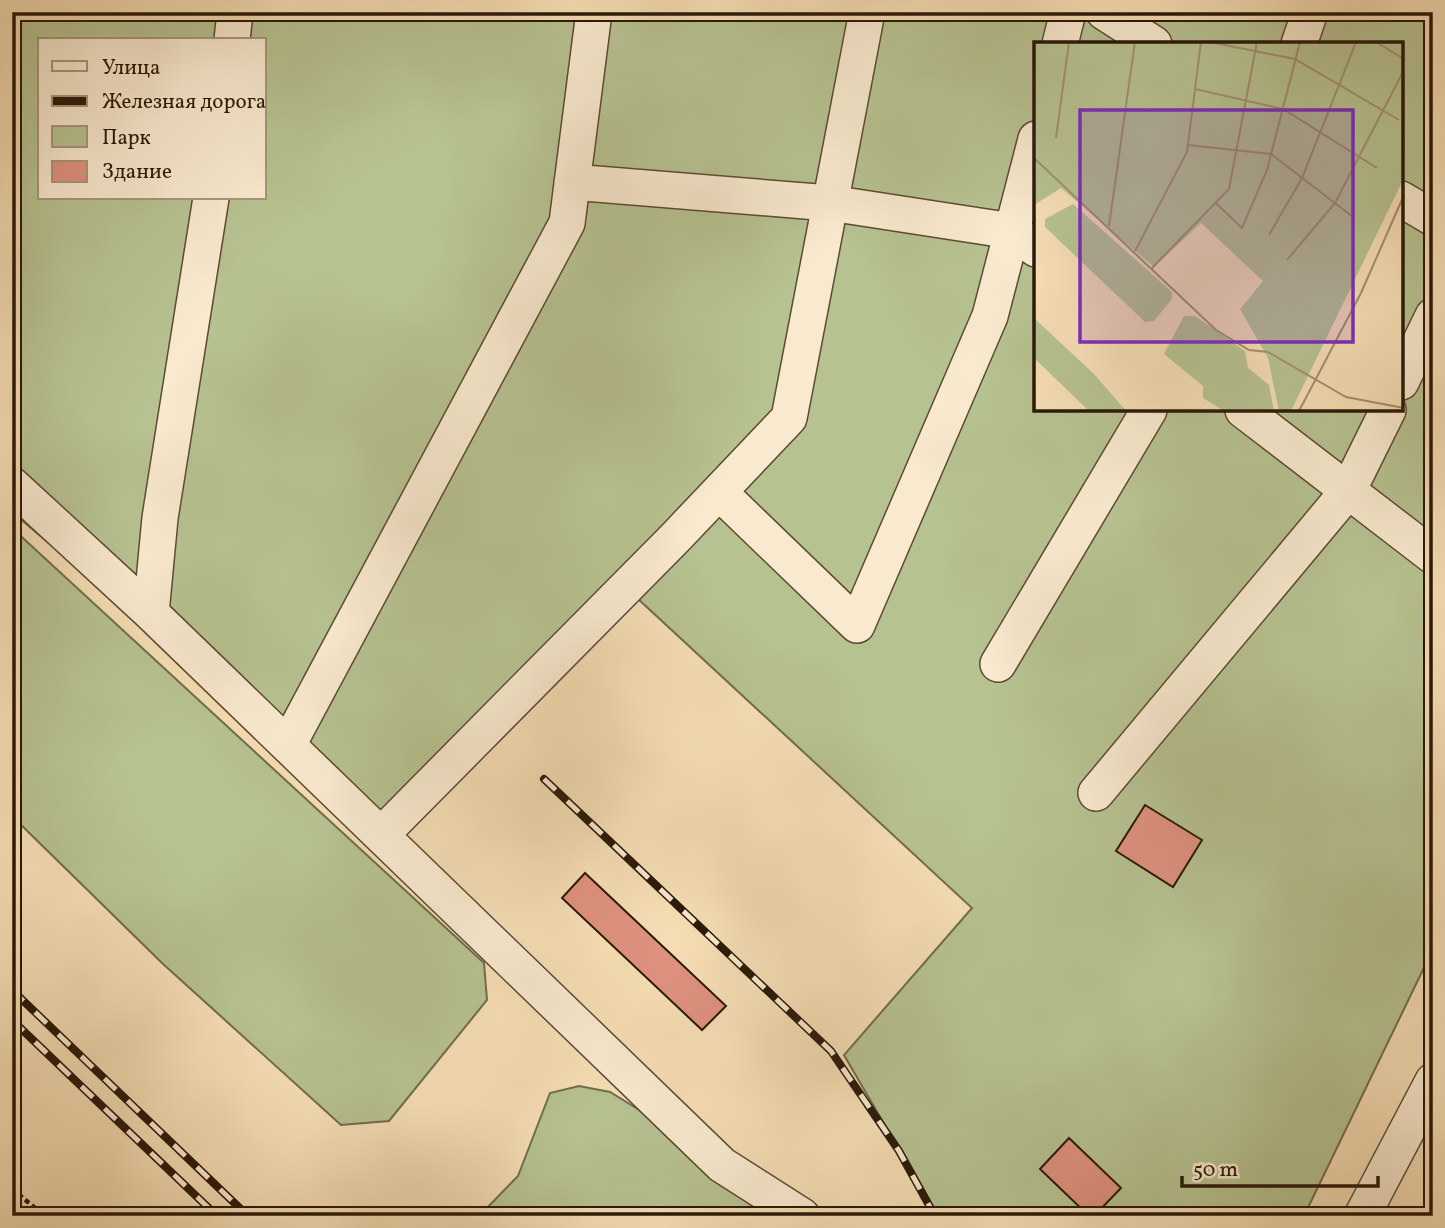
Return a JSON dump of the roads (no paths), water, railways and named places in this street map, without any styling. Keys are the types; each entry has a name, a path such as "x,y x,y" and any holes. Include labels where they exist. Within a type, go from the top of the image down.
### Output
{"street":[{"path":"232,38 235,12"},
{"path":"288,745 567,223 594,12"},
{"path":"381,835 789,418 867,12"},
{"path":"1060,42 1068,12"},
{"path":"1104,12 1151,42"},
{"path":"1299,42 1310,12"},
{"path":"719,492 857,625 1024,240 1034,148"},
{"path":"572,182 830,203 1024,240"},
{"path":"152,613 160,518 211,200"},
{"path":"1403,200 1433,218"},
{"path":"1403,378 1433,316"},
{"path":"998,664 1148,411"},
{"path":"1244,411 1433,556"},
{"path":"1096,793 1348,491 1388,411"},
{"path":"12,485 152,613 722,1165 803,1216"},
{"path":"1362,1216 1433,1081"}],"railway":[{"path":"544,779 831,1051 899,1151 935,1216"},
{"path":"12,990 248,1216"},
{"path":"12,1020 217,1216"}]}
